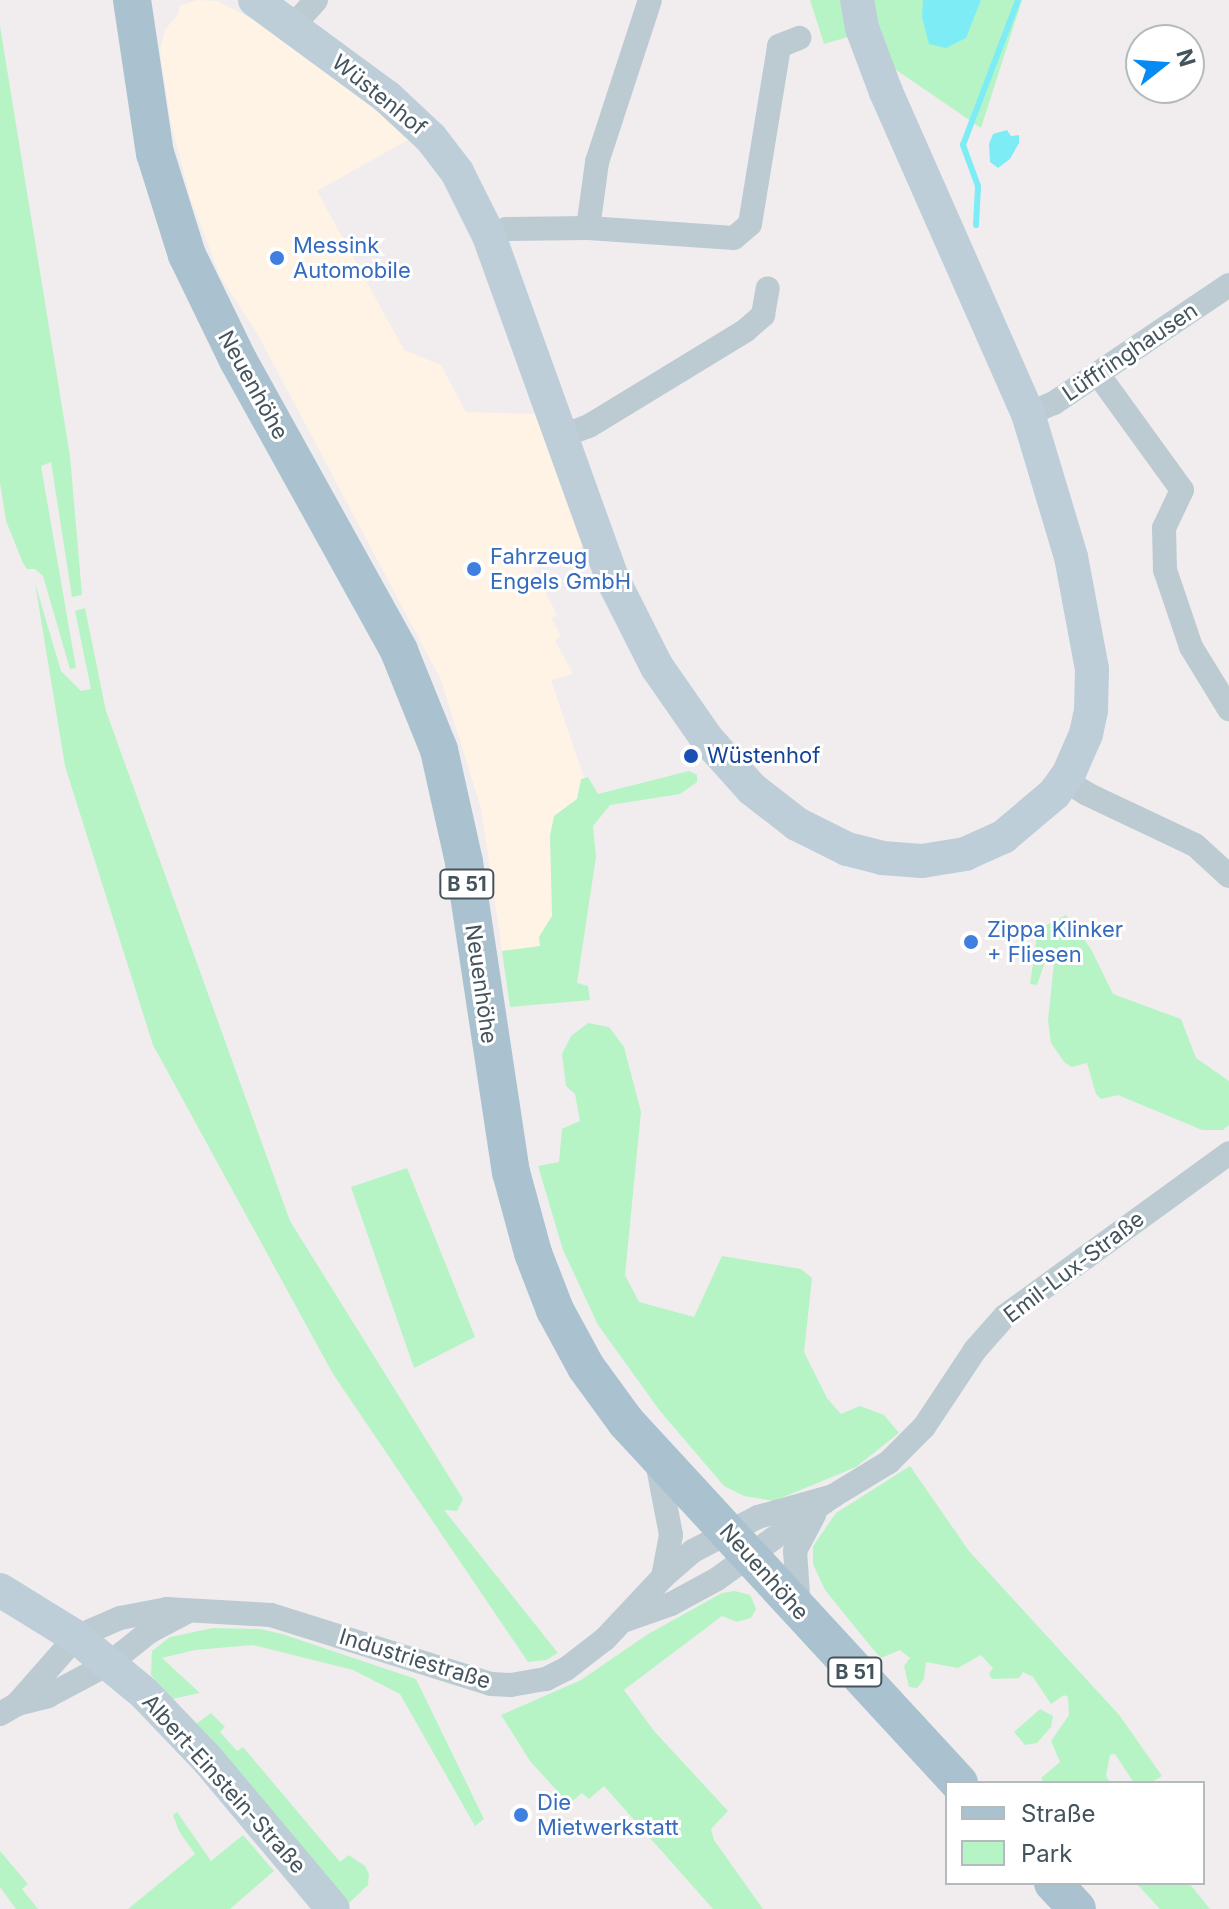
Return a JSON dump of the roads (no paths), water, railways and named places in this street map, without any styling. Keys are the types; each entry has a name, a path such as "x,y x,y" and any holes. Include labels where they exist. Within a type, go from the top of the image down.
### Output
{"main road":[{"name":"Neuenhöhe","path":"132,0 155,153 187,255 225,334 399,651 439,750 462,850 511,1172 533,1253 555,1310 586,1367 655,1455 957,1781"},
{"name":"Wüstenhof","path":"250,1 292,27 383,93 423,129 457,172 489,236 613,580 657,667 727,764 777,811 847,849 898,860 937,860 965,854 1003,837 1039,809 1064,780 1086,734 1092,700 1092,669 1071,557 1028,414 987,315 886,92 862,28 857,0"},
{"path":"0,1590 76,1637 110,1663"},
{"name":"Albert-Einstein-Straße","path":"110,1663 183,1733 333,1909"},
{"path":"1055,1885 1077,1909"}],"street":[{"path":"292,27 316,0"},
{"path":"588,228 597,162 650,0"},
{"path":"489,236 506,229 588,228 734,238 750,224 779,46 799,38"},
{"name":"Lüffringhausen","path":"1028,414 1054,403 1229,285"},
{"path":"560,437 589,426 746,330 763,315 768,288"},
{"path":"1098,374 1182,490 1164,528 1165,570 1191,647 1229,709"},
{"path":"1064,780 1195,845 1229,876"},
{"name":"Emil-Lux-Straße","path":"738,1543 826,1502 874,1473 902,1451 932,1417 975,1350 1005,1316 1229,1153"},
{"name":"Industriestraße","path":"655,1455 671,1535 663,1577"},
{"path":"800,1612 795,1551 826,1502"},
{"name":"Emil-Lux-Straße","path":"738,1543 771,1513 826,1502"},
{"name":"Industriestraße","path":"76,1637 120,1618 167,1609 187,1612 240,1611 271,1615 447,1673 511,1685 546,1679 566,1669 626,1620 663,1577 693,1551 738,1543"},
{"name":"Industriestraße","path":"626,1620 671,1604 717,1579 738,1543"},
{"name":"Industriestraße","path":"9,1709 48,1696 110,1663 149,1632 187,1612"},
{"path":"9,1709 76,1637"}],"water":[{"path":"923,0 981,0 966,38 946,48 929,44 922,17"},
{"path":"1007,130 1011,136 1019,135 1019,143 1010,159 998,168 990,162 989,144 993,134"}],"waterway":[{"path":"976,225 978,186 963,145 1018,0"}],"place":[{"name":"Messink Automobile","path":"277,258"},
{"name":"Fahrzeug Engels GmbH","path":"474,569"},
{"name":"Wüstenhof","path":"691,756"},
{"name":"Zippa Klinker + Fliesen","path":"971,942"},
{"name":"Die Mietwerkstatt","path":"521,1815"}]}
